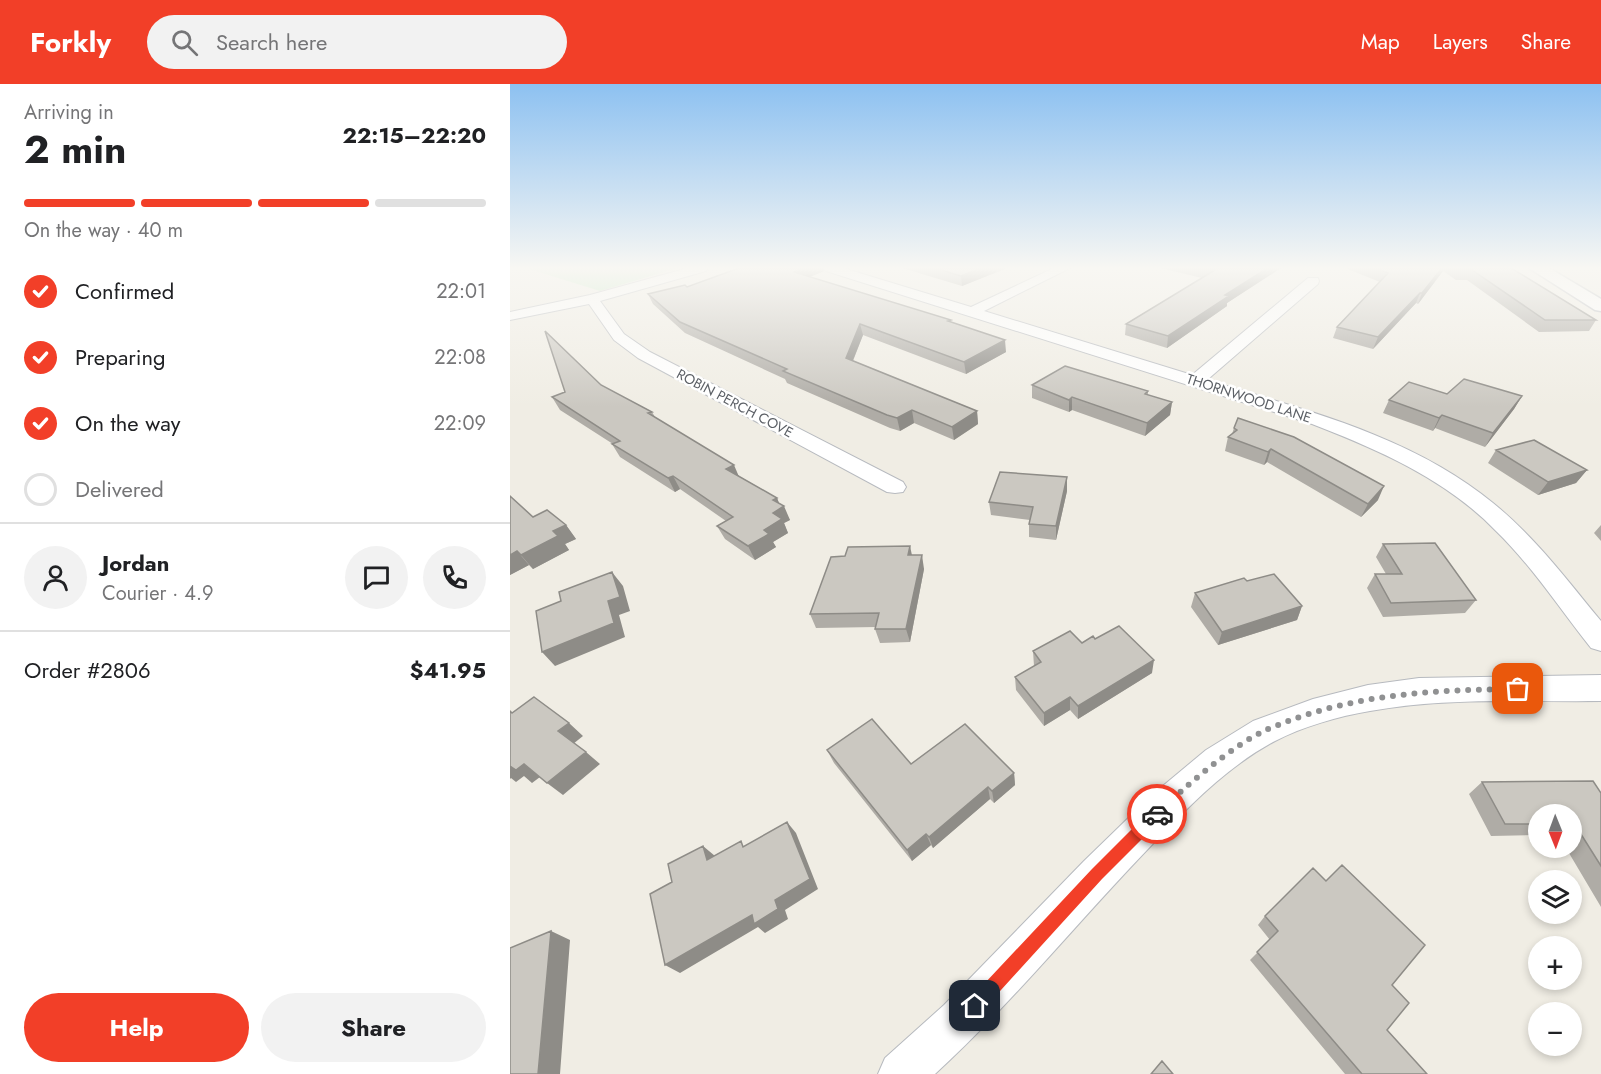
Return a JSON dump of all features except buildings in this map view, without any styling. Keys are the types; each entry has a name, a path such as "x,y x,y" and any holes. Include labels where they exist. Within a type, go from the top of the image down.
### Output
{"street":[{"name":"ROBIN PERCH COVE","path":"603,314 619,337 644,355 895,487"},
{"name":"THORNWOOD LANE","path":"979,314 1352,432 1430,471 1477,502 1503,524 1601,640"},
{"path":"1195,381 1274,314"},
{"path":"901,1074 960,1021 1097,874 1164,807 1218,761 1264,731 1313,713 1388,695 1476,689 1601,688"}],"way so far":[{"path":"1157,814 1218,761 1264,731 1313,713 1368,698 1419,692 1518,689"}],"route":[{"path":"975,1006 1097,874 1157,814"}]}
